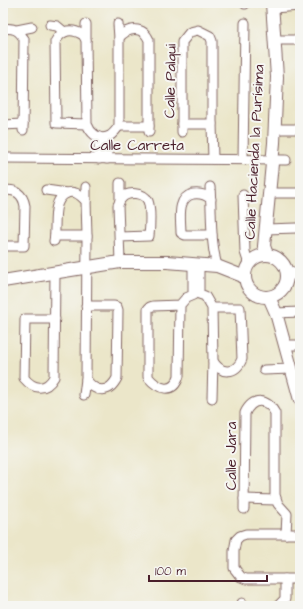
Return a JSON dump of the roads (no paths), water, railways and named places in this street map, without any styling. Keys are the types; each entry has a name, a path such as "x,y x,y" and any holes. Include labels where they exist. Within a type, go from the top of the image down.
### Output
{"street":[{"path":"272,5 300,6"},
{"name":"Calle Hacienda la Purísima","path":"267,255 264,246 275,129 276,76 272,5"},
{"path":"243,159 245,23"},
{"path":"86,24 87,124 89,130 94,135 103,137 113,134 119,126 118,24"},
{"path":"50,25 58,26 63,31"},
{"path":"3,29 9,28 17,30 32,27"},
{"path":"3,125 23,127 24,39 17,30"},
{"path":"86,40 79,32 72,30 63,31 55,42 56,123 87,124"},
{"path":"119,38 126,32 139,30 146,34 149,40 149,129 119,126"},
{"name":"Calle Palqui","path":"198,30 210,36 212,41 212,124 182,128 182,42 190,32 198,30"},
{"path":"275,40 300,40"},
{"path":"212,124 213,159"},
{"path":"275,129 300,129"},
{"path":"103,137 103,159"},
{"name":"Calle Carreta","path":"3,158 286,160"},
{"path":"120,183 120,199 118,205 120,262"},
{"path":"84,395 86,379 86,187"},
{"path":"210,187 213,252 217,266"},
{"path":"46,190 79,194 86,201"},
{"path":"3,191 14,191 22,197 24,201 25,214 24,246 3,246"},
{"path":"69,192 60,197 56,204 55,238 87,236"},
{"path":"120,199 132,193 142,195 149,203 149,236 120,237"},
{"path":"211,199 207,196 196,193 188,195 184,199 181,204 181,233 184,235 212,235"},
{"path":"269,193 299,193"},
{"path":"243,195 245,252 249,264"},
{"path":"266,229 296,228"},
{"path":"267,255 274,256 281,260 294,274 288,280 286,286 276,296 263,297 252,292 246,282 245,277 249,264 254,259 267,255"},
{"path":"3,282 120,262 167,262 217,266 245,277"},
{"path":"180,305 153,306 148,309 148,377 153,384 165,389 177,383 179,376 180,305 186,298 193,295 196,264"},
{"path":"196,264 199,294 205,296 212,308 212,398"},
{"path":"54,390 55,273"},
{"path":"269,297 276,313 295,375 300,400"},
{"path":"86,306 117,307 117,378 114,384 107,389 102,390 90,386 86,379"},
{"path":"212,308 240,308 242,359 240,366 227,372 216,366 213,361"},
{"path":"276,313 300,312"},
{"path":"54,377 51,383 41,388 34,387 24,378 24,323 25,319 55,319"},
{"path":"285,345 300,345"},
{"path":"264,370 295,375"},
{"name":"Calle Jara","path":"254,402 247,408 245,413 244,499 276,500"},
{"path":"241,403 267,403 272,407 275,413 274,495 287,514 286,534"},
{"path":"244,499 244,509"},
{"path":"300,534 246,534 240,536 236,540 234,551 234,568 241,577 246,579 300,579"},
{"path":"278,606 285,598 285,579"}]}
